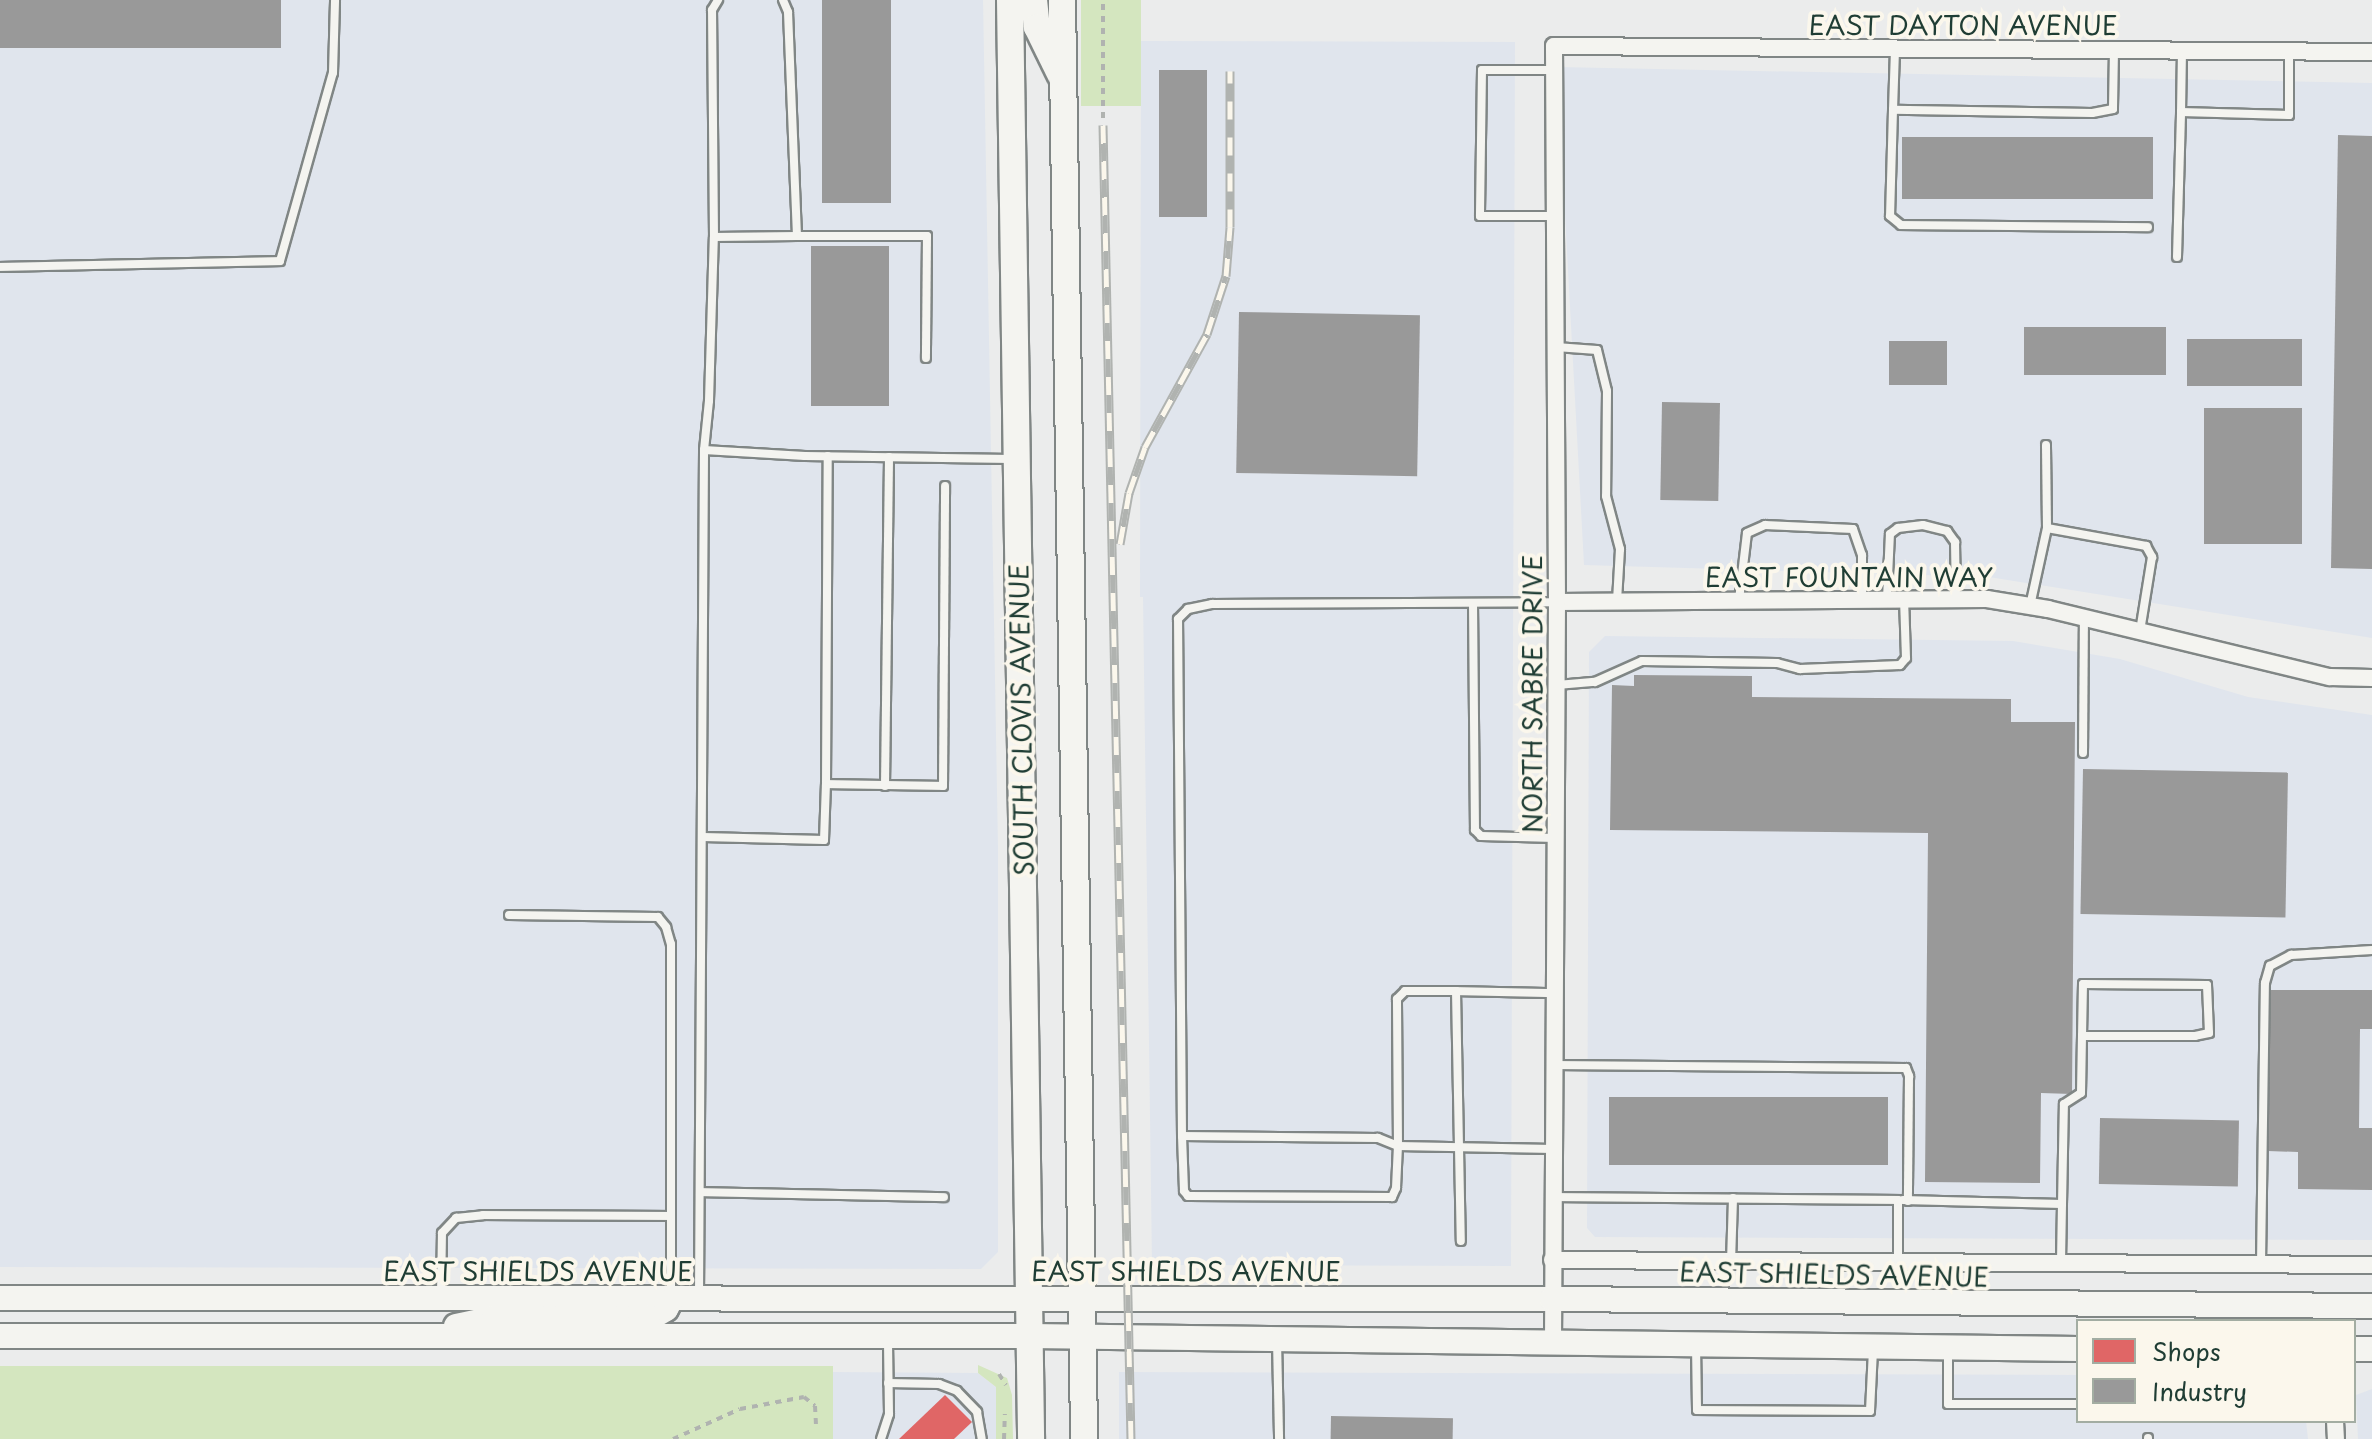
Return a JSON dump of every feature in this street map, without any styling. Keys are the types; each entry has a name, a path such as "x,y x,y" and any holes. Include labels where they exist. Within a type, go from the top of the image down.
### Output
{"main road":[{"name":"SOUTH CLOVIS AVENUE","path":"1010,0 1031,1439"},
{"path":"1034,0 1037,27 1063,81"},
{"name":"SOUTH CLOVIS AVENUE","path":"1062,0 1084,1439"},
{"name":"EAST SHIELDS AVENUE","path":"0,1298 1552,1299 2331,1314 2372,1306"},
{"path":"403,1337 494,1318 640,1319 666,1309 671,1300"},
{"path":"0,1336 1030,1336 2076,1349"}],"street":[{"name":"EAST DAYTON AVENUE","path":"1554,46 2372,52"},
{"name":"NORTH SABRE DRIVE","path":"1553,1342 1557,602 1554,46"},
{"name":"EAST FOUNTAIN WAY","path":"1557,602 1987,599 2084,617 2330,677 2372,678"},
{"name":"EAST SHIELDS AVENUE","path":"1552,1260 2372,1265"}],"lane":[{"path":"0,267 280,261 333,73 335,0"},
{"path":"699,1300 704,450 709,401 714,237 712,10 718,0"},
{"path":"783,0 788,12 797,236"},
{"path":"1895,49 1890,216 1901,225 2148,227"},
{"path":"1893,110 2092,113 2113,109 2114,50"},
{"path":"2177,257 2182,50"},
{"path":"2181,112 2289,115 2289,51"},
{"path":"1554,70 1482,70 1480,216 1555,216"},
{"path":"714,237 927,236 926,358"},
{"path":"1556,347 1597,350 1607,391 1606,496 1620,549 1617,601"},
{"path":"2030,606 2047,528 2046,445"},
{"path":"704,450 828,456 1017,459"},
{"path":"703,837 824,840 828,456"},
{"path":"885,786 889,457"},
{"path":"826,784 943,786 945,486"},
{"path":"1739,600 1743,543 1747,533 1765,525 1853,529 1862,555 1862,600"},
{"path":"1556,685 1595,682 1642,661 1777,663 1800,669 1900,665 1906,658 1895,599 1890,534 1898,528 1923,525 1947,531 1955,542 1956,599"},
{"path":"2047,528 2146,546 2152,557 2140,631"},
{"path":"1554,993 1405,991 1397,999 1398,1146 1396,1188 1392,1197 1188,1196 1184,1191 1178,619 1188,609 1212,604 1557,602"},
{"path":"1473,603 1475,830 1481,836 1555,838"},
{"path":"2083,753 2084,617"},
{"path":"509,915 658,917 666,927 671,944 671,1300"},
{"path":"2261,1265 2265,983 2270,966 2291,955 2372,950"},
{"path":"2061,1263 2064,1104 2081,1093 2082,1036 2083,984 2207,985 2209,1033 2195,1036 2082,1036"},
{"path":"1456,991 1461,1241"},
{"path":"1553,1065 1906,1068 1909,1076 1908,1201"},
{"path":"1182,1136 1378,1138 1398,1146 1553,1149"},
{"path":"700,1192 944,1197"},
{"path":"1552,1197 2062,1204"},
{"path":"1731,1262 1733,1198"},
{"path":"1898,1200 1898,1263"},
{"path":"441,1299 442,1233 456,1218 483,1215 671,1216"},
{"path":"881,1439 889,1414 888,1336"},
{"path":"1277,1339 1279,1439"},
{"path":"1696,1344 1697,1410 1870,1411 1874,1347"},
{"path":"1948,1348 1948,1404 2076,1404"},
{"path":"888,1383 949,1386 977,1412 982,1439"}],"path":[{"path":"1103,0 1103,118"},
{"path":"999,1374 1007,1395"},
{"path":"673,1439 740,1409 804,1397 815,1406 816,1426"},
{"path":"1004,1439 1007,1405"}],"shaded area":[{"path":"0,0 983,0 998,849 998,1252 981,1269 0,1267"},
{"path":"1141,41 1515,42 1511,1266 1152,1265 1143,597 1140,597"},
{"path":"1557,67 2372,83 2372,638 1989,577 1584,565"},
{"path":"1605,636 2013,641 2120,659 2248,697 2372,715 2372,1240 1595,1237 1587,1228 1589,652"},
{"path":"833,1372 978,1373 996,1387 997,1439 828,1439"},
{"path":"1119,1372 2076,1375 2076,1423 2306,1423 2308,1439 1119,1439"},
{"path":"2372,1389 2372,1439 2358,1439 2356,1395"}],"green space":[{"path":"1081,0 1141,0 1141,106 1081,106"},
{"path":"978,1365 1007,1378 1012,1395 1013,1439 996,1439 996,1387 978,1373"},
{"path":"0,1366 833,1366 833,1439 0,1439"}],"building: Shops":[{"path":"945,1395 972,1422 954,1439 899,1439"}],"building: Industry":[{"path":"0,0 281,0 281,48 0,48"},
{"path":"822,0 891,0 891,203 822,203"},
{"path":"1159,70 1207,70 1207,217 1159,217"},
{"path":"2338,135 2372,136 2372,569 2331,568"},
{"path":"1902,137 2153,137 2153,199 1902,199"},
{"path":"811,246 889,246 889,406 811,406"},
{"path":"1239,312 1420,315 1417,476 1236,473"},
{"path":"2024,327 2166,327 2166,375 2024,375"},
{"path":"2187,339 2302,339 2302,386 2187,386"},
{"path":"1889,341 1947,341 1947,385 1889,385"},
{"path":"1662,402 1720,403 1718,501 1660,500"},
{"path":"2204,408 2302,408 2302,544 2204,544"},
{"path":"1634,675 1752,676 1752,697 2011,699 2011,722 2075,722 2072,1094 2041,1093 2040,1183 1925,1182 1928,833 1610,830 1612,685 1634,686"},
{"path":"2083,769 2288,773 2285,918 2080,914"},
{"path":"2269,990 2372,990 2372,1029 2360,1029 2359,1128 2372,1128 2372,1190 2298,1189 2298,1152 2268,1151"},
{"path":"1609,1097 1888,1097 1888,1165 1609,1165"},
{"path":"2100,1118 2239,1120 2238,1186 2099,1184"},
{"path":"1331,1416 1453,1418 1453,1439 1331,1439"}],"railway":[{"path":"1120,544 1129,493 1145,447 1207,334 1226,276 1230,227 1230,71"},
{"path":"1103,125 1131,1439"}]}
